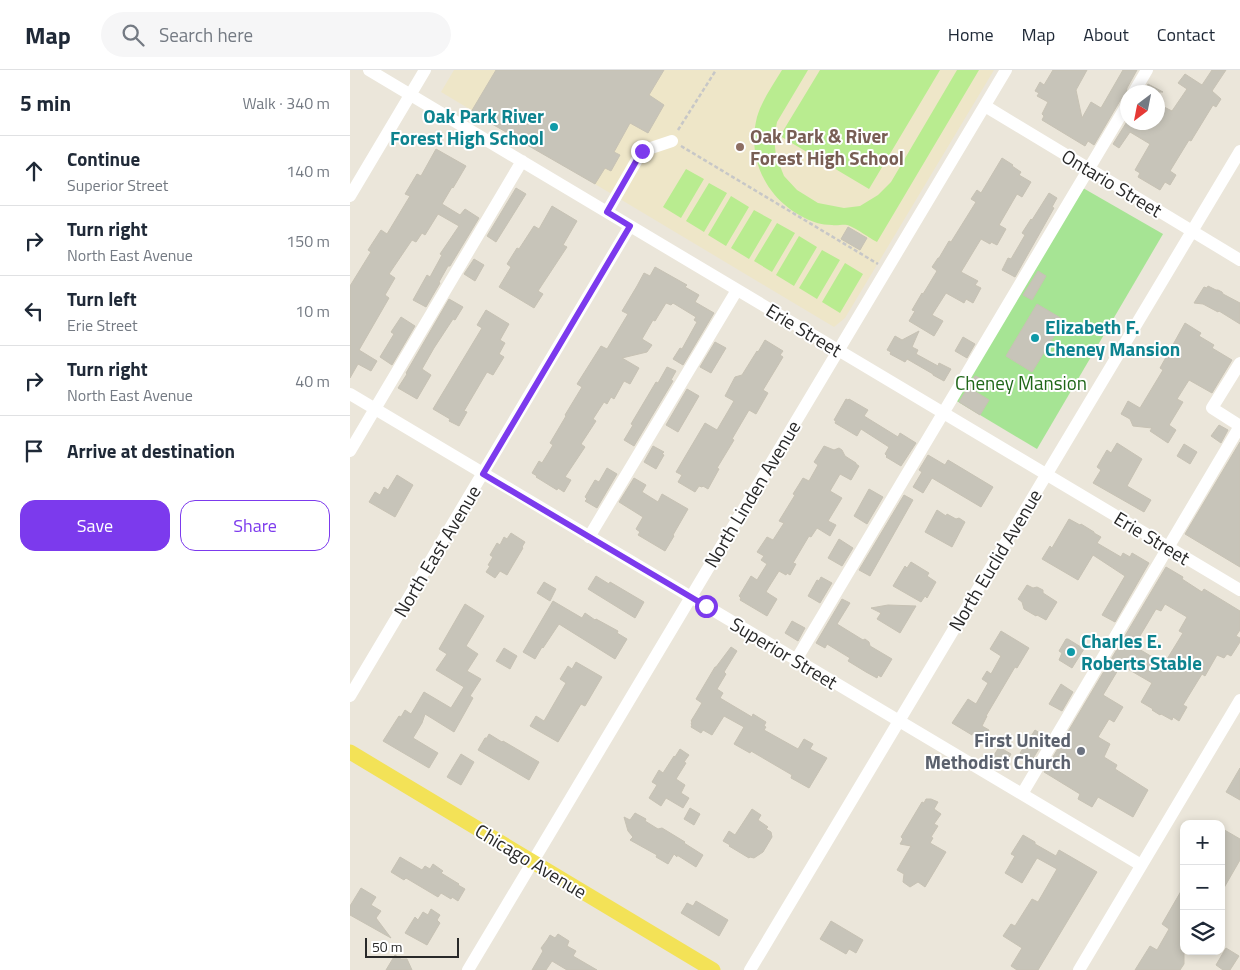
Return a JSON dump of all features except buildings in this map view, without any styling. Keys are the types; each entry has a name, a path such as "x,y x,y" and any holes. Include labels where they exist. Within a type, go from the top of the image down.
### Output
{"main road":[{"name":"Chicago Avenue","path":"350,752 713,970"}],"street":[{"name":"Erie Street","path":"369,70 1240,590"},
{"path":"350,196 425,70"},
{"name":"North Linden Avenue","path":"468,970 1006,70"},
{"path":"1138,85 1147,70"},
{"name":"Ontario Street","path":"985,106 1240,260"},
{"path":"796,660 1120,116"},
{"path":"607,212 642,151 672,141"},
{"name":"North Euclid Avenue","path":"750,970 1240,151"},
{"path":"350,450 522,161"},
{"name":"North East Avenue","path":"350,696 630,226"},
{"path":"589,537 737,290"},
{"path":"1022,794 1240,426 1212,408 1240,363"},
{"name":"Superior Street","path":"350,394 1141,865"},
{"path":"1079,970 1240,700"}],"path":[{"path":"716,70 672,141 880,265"}],"shaded area":[{"name":"Oak Park & River Forest High School","path":"454,70 994,70 845,318 834,327 441,92"}],"green space":[{"path":"782,70 808,70 777,122 774,138 776,156 784,176 797,190 818,203 844,208 860,206 878,195 891,182 957,70 979,70 877,242 850,226 820,224 801,216 787,207 766,182 759,167 755,151 754,134 757,117 762,105"},
{"path":"820,70 940,70 869,189 780,136"},
{"path":"686,169 704,179 681,218 663,207"},
{"path":"709,183 727,193 704,232 686,221"},
{"name":"Cheney Mansion","path":"1083,188 1163,234 1037,449 955,400"},
{"path":"731,196 749,207 726,246 708,235"},
{"path":"754,210 772,220 749,259 731,248"},
{"path":"777,223 795,233 772,272 754,261"},
{"path":"799,236 817,247 794,286 776,275"},
{"path":"822,250 840,260 817,299 799,288"},
{"path":"845,263 863,274 840,313 822,302"}],"place":[{"name":"Oak Park River Forest High School","path":"554,127"},
{"name":"Oak Park & River Forest High School","path":"740,147"},
{"name":"Elizabeth F. Cheney Mansion","path":"1035,338"},
{"name":"Charles E. Roberts Stable","path":"1071,652"},
{"name":"First United Methodist Church","path":"1081,751"}],"route":[{"path":"642,151 607,212 630,226 483,474 706,606"}]}
